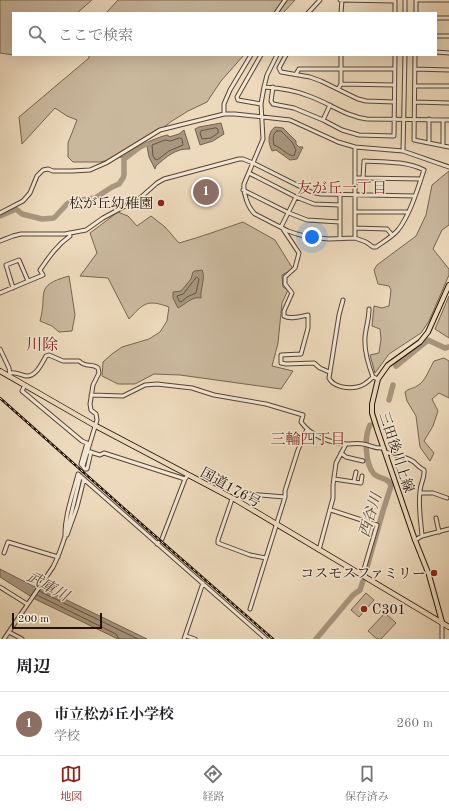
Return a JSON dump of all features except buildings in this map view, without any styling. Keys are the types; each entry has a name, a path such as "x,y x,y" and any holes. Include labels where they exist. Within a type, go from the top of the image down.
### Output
{"highway":[{"name":"国道176号","path":"0,371 10,375 94,425 160,459 186,477 234,500 449,626"}],"main road":[{"name":"三田後川上線","path":"442,622 429,575 415,540 372,413 372,404 378,379 388,366 420,342 428,332 449,285"}],"street":[{"path":"277,12 285,0"},
{"path":"309,12 320,0"},
{"path":"341,12 341,0 395,0 395,12"},
{"path":"405,0 405,12"},
{"path":"416,12 416,0 449,0"},
{"path":"437,18 449,18"},
{"path":"437,36 449,36"},
{"path":"437,52 449,53"},
{"path":"224,114 224,104 230,90 250,56"},
{"path":"260,56 237,97 238,100 262,104"},
{"path":"276,56 269,70 264,87 262,104 264,139 244,184 243,190 252,211 288,231 308,237 355,238 366,242 374,248 400,227 415,196 424,170 416,166 392,162 364,161 363,178"},
{"path":"285,56 279,68 281,72 296,74 321,82 358,100 366,102 394,102"},
{"path":"338,89 341,84 341,56"},
{"path":"273,87 271,101 273,104 294,108 342,130 359,135 394,136 394,56"},
{"path":"403,151 405,56"},
{"path":"415,56 414,140 449,147"},
{"path":"296,74 299,68 394,69"},
{"path":"415,69 449,70"},
{"path":"341,84 394,85"},
{"path":"415,86 449,86"},
{"path":"264,87 273,87 309,96 356,117 449,120"},
{"path":"415,102 449,103"},
{"path":"323,120 330,106"},
{"path":"0,213 23,201 30,193 37,176 43,170 90,170 106,163 160,130 224,114 284,119 297,122 338,142 355,147 403,151 449,167"},
{"path":"429,119 429,143"},
{"path":"443,120 443,146"},
{"path":"355,147 355,238"},
{"path":"0,240 21,234 69,234 86,230 103,218 140,198 157,183 164,179 239,159 253,163 311,192 340,195 415,196"},
{"path":"249,173 296,198 314,204 340,205"},
{"path":"355,178 421,179"},
{"path":"243,190 307,220 340,222"},
{"path":"340,195 340,238"},
{"path":"281,227 296,198"},
{"path":"355,212 407,212"},
{"path":"281,227 300,253 295,268 285,277 285,284 292,293 284,311 284,316 293,318 308,315 308,328 301,354 281,355 281,363 314,363 320,368 329,372"},
{"path":"355,228 387,229 392,235"},
{"path":"0,293 43,275 40,270 54,250 70,236 69,234"},
{"path":"13,288 6,265 12,262 19,260 28,281"},
{"path":"343,300 329,378 331,382 336,385 358,388 367,383 373,377"},
{"path":"369,309 365,338 373,377"},
{"path":"0,349 5,358 10,375 14,372 28,376 31,375 40,366 46,356 49,355 63,361 79,361 83,365 96,366 99,371 93,385 90,407 97,416 81,464 85,469 87,469 91,452"},
{"path":"373,377 378,379"},
{"path":"91,395 123,396 151,384 192,388 214,395 266,404 303,415 301,422 307,429 330,442 364,444 372,448 384,450 406,458 424,470 420,493 422,536"},
{"path":"25,385 22,391 82,441 88,443"},
{"path":"250,609 285,491 298,450 307,429"},
{"path":"83,466 88,443"},
{"path":"320,550 331,510 336,463 346,444"},
{"path":"87,451 100,455 104,453 186,477 162,539 158,544"},
{"path":"341,453 346,457 363,461"},
{"path":"354,481 356,472"},
{"path":"65,538 64,529 66,519 78,474 266,639"},
{"path":"334,479 361,482 362,476"},
{"path":"65,538 80,478"},
{"path":"4,639 53,567 70,528 84,479"},
{"path":"420,493 433,493 447,498"},
{"path":"266,558 250,555 218,543 218,540 234,500 249,494 284,497"},
{"path":"331,510 377,525 362,576"},
{"path":"436,518 439,532"},
{"path":"415,540 422,536 449,529"},
{"path":"4,553 8,542 58,556"},
{"path":"195,639 185,637 203,583"},
{"path":"0,587 28,604"},
{"path":"442,622 442,639"},
{"path":"9,632 22,639"}],"shaded area":[{"path":"0,0 92,0 78,12 12,12 12,55 0,53"},
{"path":"118,0 295,0 284,12 107,12"},
{"path":"89,56 243,56 221,81 207,102 172,121 126,156 100,162 73,162 68,157 68,143 77,120 67,116 55,108 22,144 19,117 89,58"},
{"path":"449,171 449,225 442,230 433,249 449,269 449,275 429,321 421,333 389,354 375,373 370,355 379,353 381,339 380,329 372,326 374,306 382,308 389,306 391,290 389,286 378,284 374,270 377,265 416,236 426,215 432,185"},
{"path":"118,212 128,216 137,226 151,216 165,227 179,243 243,222 275,240 293,269 282,275 283,287 288,290 282,303 278,343 272,366 293,371 281,389 180,375 154,374 135,384 118,384 102,376 103,362 112,354 122,347 149,339 160,332 167,321 169,307 156,303 146,304 138,309 129,319 108,278 80,276 97,253 90,233"},
{"path":"69,276 75,315 72,331 59,332 52,326 40,321 44,292 50,283"},
{"path":"449,296 449,338 435,329"},
{"path":"444,358 449,361 449,398 439,393 432,399 438,411 433,426 424,441 434,453 430,461 420,447 416,416 407,401 405,392 423,381 434,361"},
{"path":"366,593 374,600 359,617 351,610"},
{"path":"385,613 396,623 381,639 377,639 368,631"}],"water":[{"path":"221,123 224,134 213,141 200,145 195,129"},
{"path":"275,127 283,128 296,141 296,144 299,147 303,147 297,159 290,160 276,150 272,151 269,135"},
{"path":"184,130 190,149 180,150 172,154 156,166 155,169 149,157 147,146 144,144 163,136 168,135 169,137 179,134"},
{"path":"202,270 203,276 201,298 192,299 178,308 173,298 173,292 181,291 191,279 193,272"},
{"path":"0,569 147,639 118,639 35,599 0,577"}],"waterway":[{"path":"0,216 16,209 22,214 42,219 54,218 70,202 95,198 119,184 124,175 124,159 146,144"},
{"name":"西谷川","path":"396,366 428,340 445,348 449,347"},
{"name":"西谷川","path":"389,400 393,385"},
{"name":"西谷川","path":"365,574 391,486 389,481 376,476 371,470 366,450 367,436 370,425"},
{"name":"西谷川","path":"316,639 353,595 360,590 363,581"}],"tunnel":[{"path":"80,478 83,466"}],"railway":[{"path":"0,398 273,639"}],"place":[{"name":"市立松が丘小学校","path":"206,192"},
{"name":"松が丘幼稚園","path":"161,203"},
{"name":"コスモスファミリー","path":"434,573"},
{"name":"C301","path":"364,609"}],"district":[{"name":"友が丘一丁目","path":"342,188"},
{"name":"川除","path":"42,344"},
{"name":"三輪四丁目","path":"308,439"}],"water label":[{"name":"武庫川","path":"48,586"}]}
